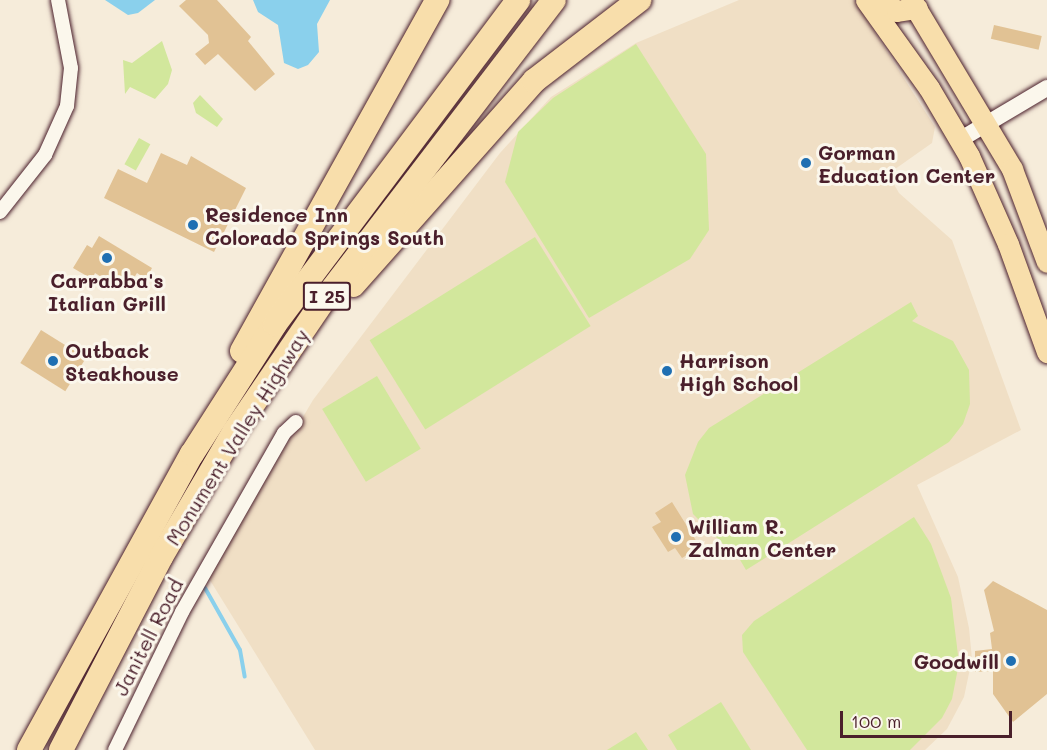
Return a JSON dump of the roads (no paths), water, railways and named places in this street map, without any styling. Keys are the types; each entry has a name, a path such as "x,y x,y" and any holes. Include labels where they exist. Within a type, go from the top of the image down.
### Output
{"highway":[{"path":"172,490 272,291 436,0"},
{"name":"Monument Valley Highway","path":"29,750 172,490 275,324 518,0"},
{"name":"Monument Valley Highway","path":"61,750 161,557 234,432 323,301 554,0"},
{"path":"161,557 334,307 534,81 639,0"}],"main road":[{"path":"866,0 961,139 1005,237 1047,352"},
{"path":"881,0 897,11 914,4 987,124 1020,188 1047,262"}],"street":[{"path":"0,212 45,155 67,106 71,68 58,0"},
{"path":"961,139 1047,88"},
{"name":"Janitell Road","path":"115,750 182,612 284,433 296,422"}],"water":[{"path":"105,0 155,0 138,13 128,15"},
{"path":"253,0 330,0 317,24 319,52 308,65 298,69 284,63 278,25 258,12"}],"waterway":[{"path":"205,588 240,650 245,677"}],"place":[{"name":"Gorman Education Center","path":"806,163"},
{"name":"Residence Inn Colorado Springs South","path":"193,225"},
{"name":"Carrabba's Italian Grill","path":"107,258"},
{"name":"Outback Steakhouse","path":"53,361"},
{"name":"Harrison High School","path":"667,371"},
{"name":"William R. Zalman Center","path":"676,537"},
{"name":"Goodwill","path":"1011,661"}]}
